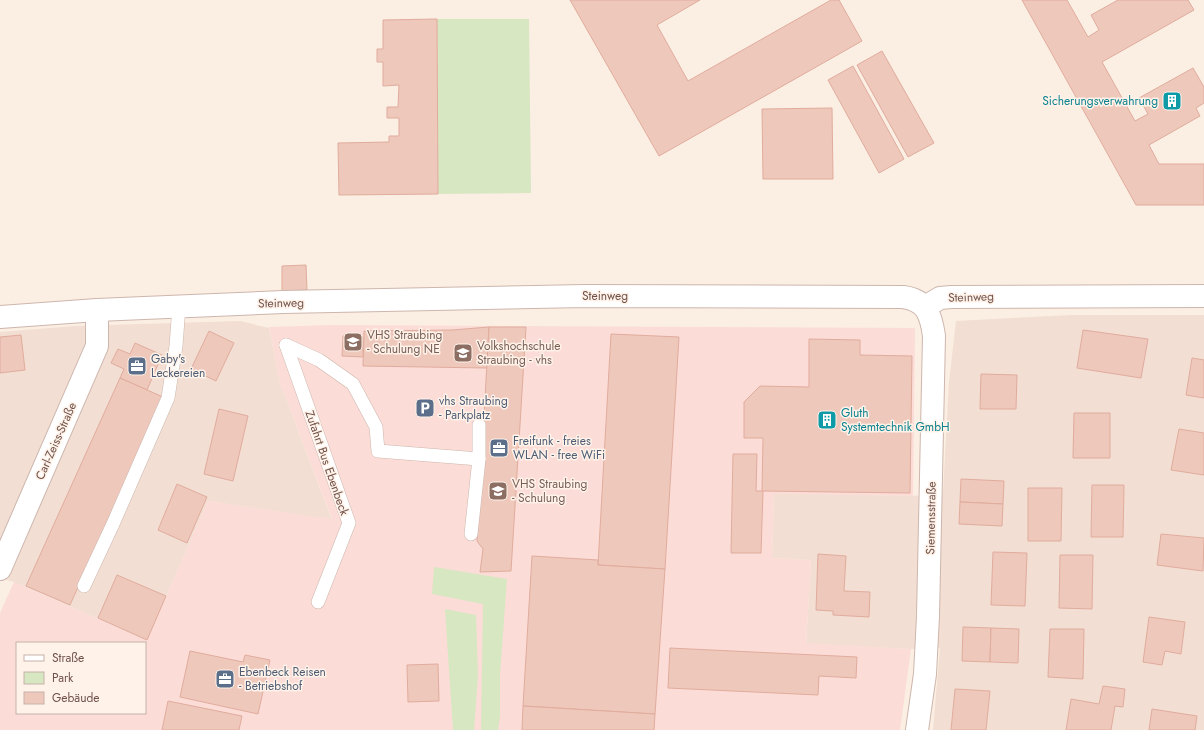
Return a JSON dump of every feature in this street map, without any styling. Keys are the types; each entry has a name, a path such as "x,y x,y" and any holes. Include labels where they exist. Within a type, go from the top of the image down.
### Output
{"street":[{"name":"Steinweg","path":"0,317 179,306 577,296 902,297 918,300 925,307 940,298 952,297 1204,296"},
{"name":"Siemensstraße","path":"917,730 925,674 928,616 934,352 932,322 925,307"},
{"name":"Carl-Zeiss-Straße","path":"0,569 97,346 97,310"}],"lane":[{"path":"84,586 168,398 176,346 179,306"},
{"name":"Zufahrt Bus Ebenbeck","path":"318,602 349,523 286,345 319,360 353,384 376,427 378,451 479,460"},
{"path":"471,534 479,460 479,425"}],"shaded area":[{"path":"1071,315 1204,315 1204,730 933,730 940,648 911,649 806,644 811,560 772,558 774,493 913,496 943,493 949,382 956,321"},
{"path":"240,321 269,328 280,383 332,520 208,501 147,640 14,582 0,578 0,332 75,326"},
{"path":"331,325 915,328 913,496 774,494 772,558 811,560 806,643 911,649 900,730 0,730 0,613 14,582 147,640 208,501 332,519 280,383 269,327"}],"green space":[{"path":"437,19 529,19 531,193 438,194"},
{"path":"434,567 507,579 500,675 500,716 498,730 481,730 483,604 432,594"},
{"path":"445,609 476,615 478,675 474,730 453,730"}],"building":[{"path":"570,0 700,0 657,25 688,81 831,0 839,0 862,41 659,156"},
{"name":"Sicherungsverwahrung","path":"1022,0 1067,0 1088,37 1099,30 1091,15 1118,0 1188,0 1194,10 1102,62 1135,121 1148,114 1139,98 1193,68 1204,87 1204,103 1196,108 1200,116 1149,145 1159,164 1204,164 1204,205 1136,205"},
{"path":"437,19 438,194 339,195 338,143 389,142 389,136 399,136 399,118 387,118 387,107 398,107 399,85 383,86 383,62 377,62 377,49 383,49 383,20"},
{"path":"882,51 934,143 908,157 857,65"},
{"path":"853,66 904,159 879,173 828,80"},
{"path":"832,108 833,179 763,179 762,109"},
{"path":"306,265 307,290 282,291 282,266"},
{"path":"489,327 487,368 363,366 364,331 452,330"},
{"name":"VHS Straubing - Schulung","path":"489,327 526,327 511,571 480,572 483,549 477,541"},
{"path":"1083,330 1148,339 1141,378 1077,368"},
{"path":"209,331 234,343 216,381 191,369"},
{"path":"611,334 679,337 665,569 598,565"},
{"path":"21,335 25,370 0,373 0,337"},
{"name":"VHS Straubing - Schulung NE","path":"343,336 363,337 363,357 342,356"},
{"name":"Gluth Systemtechnik GmbH","path":"809,339 860,340 860,355 912,356 910,493 762,491 763,438 744,438 744,402 760,386 809,387"},
{"name":"Gaby's Leckereien","path":"135,343 162,355 147,390 120,378 124,369 111,363 118,349 130,354"},
{"path":"1192,358 1204,360 1204,398 1186,395"},
{"path":"981,374 1017,375 1016,409 980,409"},
{"path":"120,378 163,397 70,605 26,586"},
{"path":"219,409 248,416 233,481 204,474"},
{"path":"1074,413 1110,413 1110,458 1073,458"},
{"path":"1179,429 1204,433 1204,475 1171,470"},
{"path":"733,454 757,454 756,491 763,491 761,553 731,553"},
{"path":"961,479 1004,481 1003,504 960,502"},
{"path":"177,484 207,497 187,543 158,530"},
{"path":"1092,485 1124,485 1123,537 1091,537"},
{"path":"1028,488 1062,488 1061,541 1028,541"},
{"path":"960,502 1003,504 1002,526 959,524"},
{"path":"1161,534 1204,538 1203,571 1157,565"},
{"path":"993,552 1027,553 1025,606 991,605"},
{"path":"818,554 846,556 844,591 870,592 869,617 833,615 833,611 816,610"},
{"path":"1060,555 1093,555 1092,609 1059,608"},
{"path":"532,556 598,560 598,565 665,569 655,714 523,706"},
{"path":"117,575 166,596 147,640 98,618"},
{"path":"1149,617 1185,622 1181,654 1165,651 1162,665 1143,662"},
{"path":"963,627 991,628 990,662 962,661"},
{"path":"991,628 1019,629 1018,663 990,662"},
{"path":"1050,629 1084,629 1083,679 1048,677"},
{"path":"670,648 857,657 856,678 819,676 818,695 668,688"},
{"name":"Ebenbeck Reisen - Betriebshof","path":"190,651 243,662 245,655 270,660 258,714 180,697"},
{"path":"438,664 439,701 408,702 407,665"},
{"path":"1103,686 1125,689 1123,707 1115,706 1111,730 1066,730 1071,699 1099,704"},
{"path":"955,689 990,691 986,730 951,730"},
{"path":"168,701 242,716 239,730 162,730"},
{"path":"523,706 655,714 654,730 522,730"},
{"path":"1152,709 1197,716 1195,730 1149,730"}],"place":[{"name":"Sicherungsverwahrung","path":"1172,101"},
{"name":"VHS Straubing - Schulung NE","path":"353,342"},
{"name":"Volkshochschule Straubing - vhs","path":"463,353"},
{"name":"Gaby's Leckereien","path":"137,366"},
{"name":"vhs Straubing - Parkplatz","path":"425,408"},
{"name":"Gluth Systemtechnik GmbH","path":"827,420"},
{"name":"Freifunk - freies WLAN - free WiFi","path":"499,448"},
{"name":"VHS Straubing - Schulung","path":"498,491"},
{"name":"Ebenbeck Reisen - Betriebshof","path":"225,679"}]}
